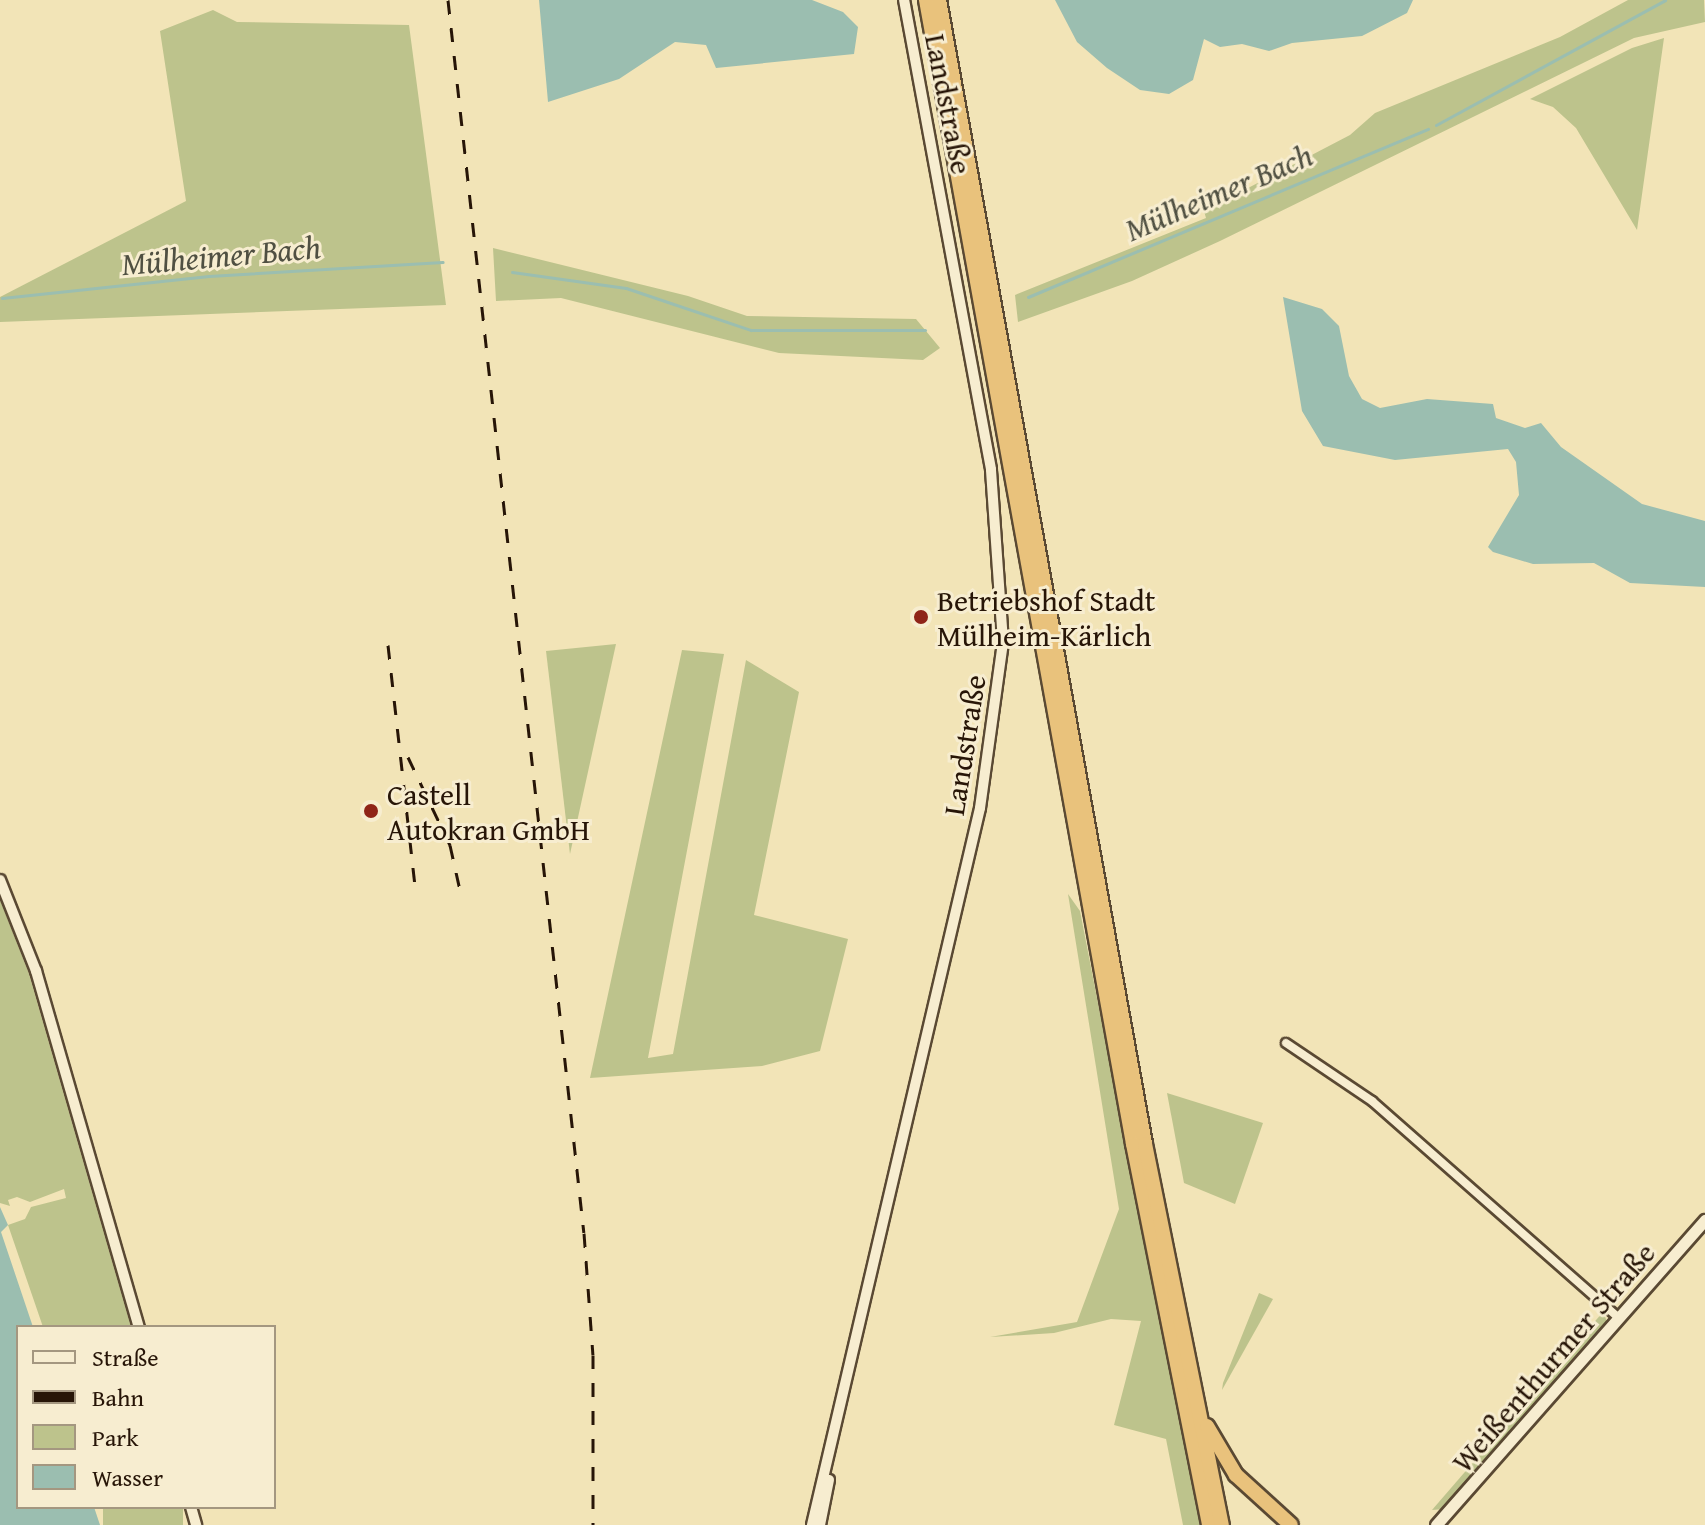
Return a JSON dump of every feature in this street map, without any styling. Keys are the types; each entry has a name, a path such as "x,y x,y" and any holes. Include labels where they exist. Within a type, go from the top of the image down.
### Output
{"highway":[{"path":"926,0 1133,1144 1209,1525"},
{"path":"939,0 1171,1277 1222,1525"},
{"path":"1195,1397 1228,1465 1291,1525"}],"main road":[{"name":"Weißenthurmer Straße","path":"1436,1525 1705,1220"}],"street":[{"name":"Landstraße","path":"833,1442 871,1260 980,808 1003,642 991,469 904,0"},
{"path":"0,880 36,971 138,1325"},
{"path":"1286,1043 1372,1101 1619,1318"},
{"path":"812,1525 833,1442"},
{"path":"820,1525 833,1442"}],"green space":[{"path":"1628,0 1704,0 1705,22 1634,38 1220,241 1132,281 1018,322 1015,295 1206,218 1204,211 1350,135 1375,113 1560,37"},
{"path":"213,10 237,22 409,25 446,305 0,322 0,297 186,201 160,31"},
{"path":"1664,38 1637,230 1576,128 1553,107 1530,99 1632,48"},
{"path":"493,248 688,296 747,316 916,319 940,348 923,360 779,353 561,298 496,301"},
{"path":"616,644 570,854 546,651"},
{"path":"682,650 724,654 648,1058 673,1054 746,660 799,692 754,915 848,939 820,1051 762,1066 590,1078"},
{"path":"1068,894 1080,911 1200,1525 1183,1525 1166,1439 1114,1425 1141,1321 1111,1319 1054,1333 990,1337 1077,1322 1119,1209"},
{"path":"0,900 29,974 130,1325 42,1325 8,1225 25,1219 31,1207 66,1198 64,1189 30,1202 17,1197 8,1200 10,1206 0,1203"},
{"path":"1167,1093 1263,1123 1235,1204 1184,1183"},
{"path":"1259,1293 1273,1299 1222,1390 1223,1383"},
{"path":"1603,1312 1608,1324 1444,1509 1432,1510"},
{"path":"103,1509 183,1509 183,1525 103,1525"}],"water":[{"path":"539,0 812,0 843,12 858,27 854,54 716,68 706,45 675,42 619,79 548,102"},
{"path":"1055,0 1413,0 1407,13 1362,36 1292,43 1269,51 1242,44 1220,47 1204,39 1193,80 1169,94 1140,90 1107,68 1077,42"},
{"path":"1283,297 1322,309 1339,326 1349,376 1362,399 1380,408 1427,399 1493,404 1496,418 1525,428 1541,423 1561,447 1642,504 1705,521 1705,587 1630,583 1594,563 1533,564 1493,552 1488,547 1519,495 1516,462 1508,449 1395,460 1323,446 1302,411"},
{"path":"0,1207 8,1225 1,1232 32,1325 16,1325 16,1509 95,1509 100,1525 0,1525"}],"waterway":[{"name":"Mülheimer Bach","path":"1436,125 1665,0"},
{"name":"Mülheimer Bach","path":"1028,297 1428,129"},
{"name":"Mülheimer Bach","path":"2,298 209,276 443,262"},
{"name":"Mülheimer Bach","path":"512,272 626,288 751,330 925,330"}],"railway":[{"path":"448,0 584,1233 593,1355 593,1525"},
{"path":"388,645 416,895"},
{"path":"408,757 450,845 460,890"}],"place":[{"name":"Betriebshof Stadt Mülheim-Kärlich","path":"921,617"},
{"name":"Castell Autokran GmbH","path":"371,811"}]}
